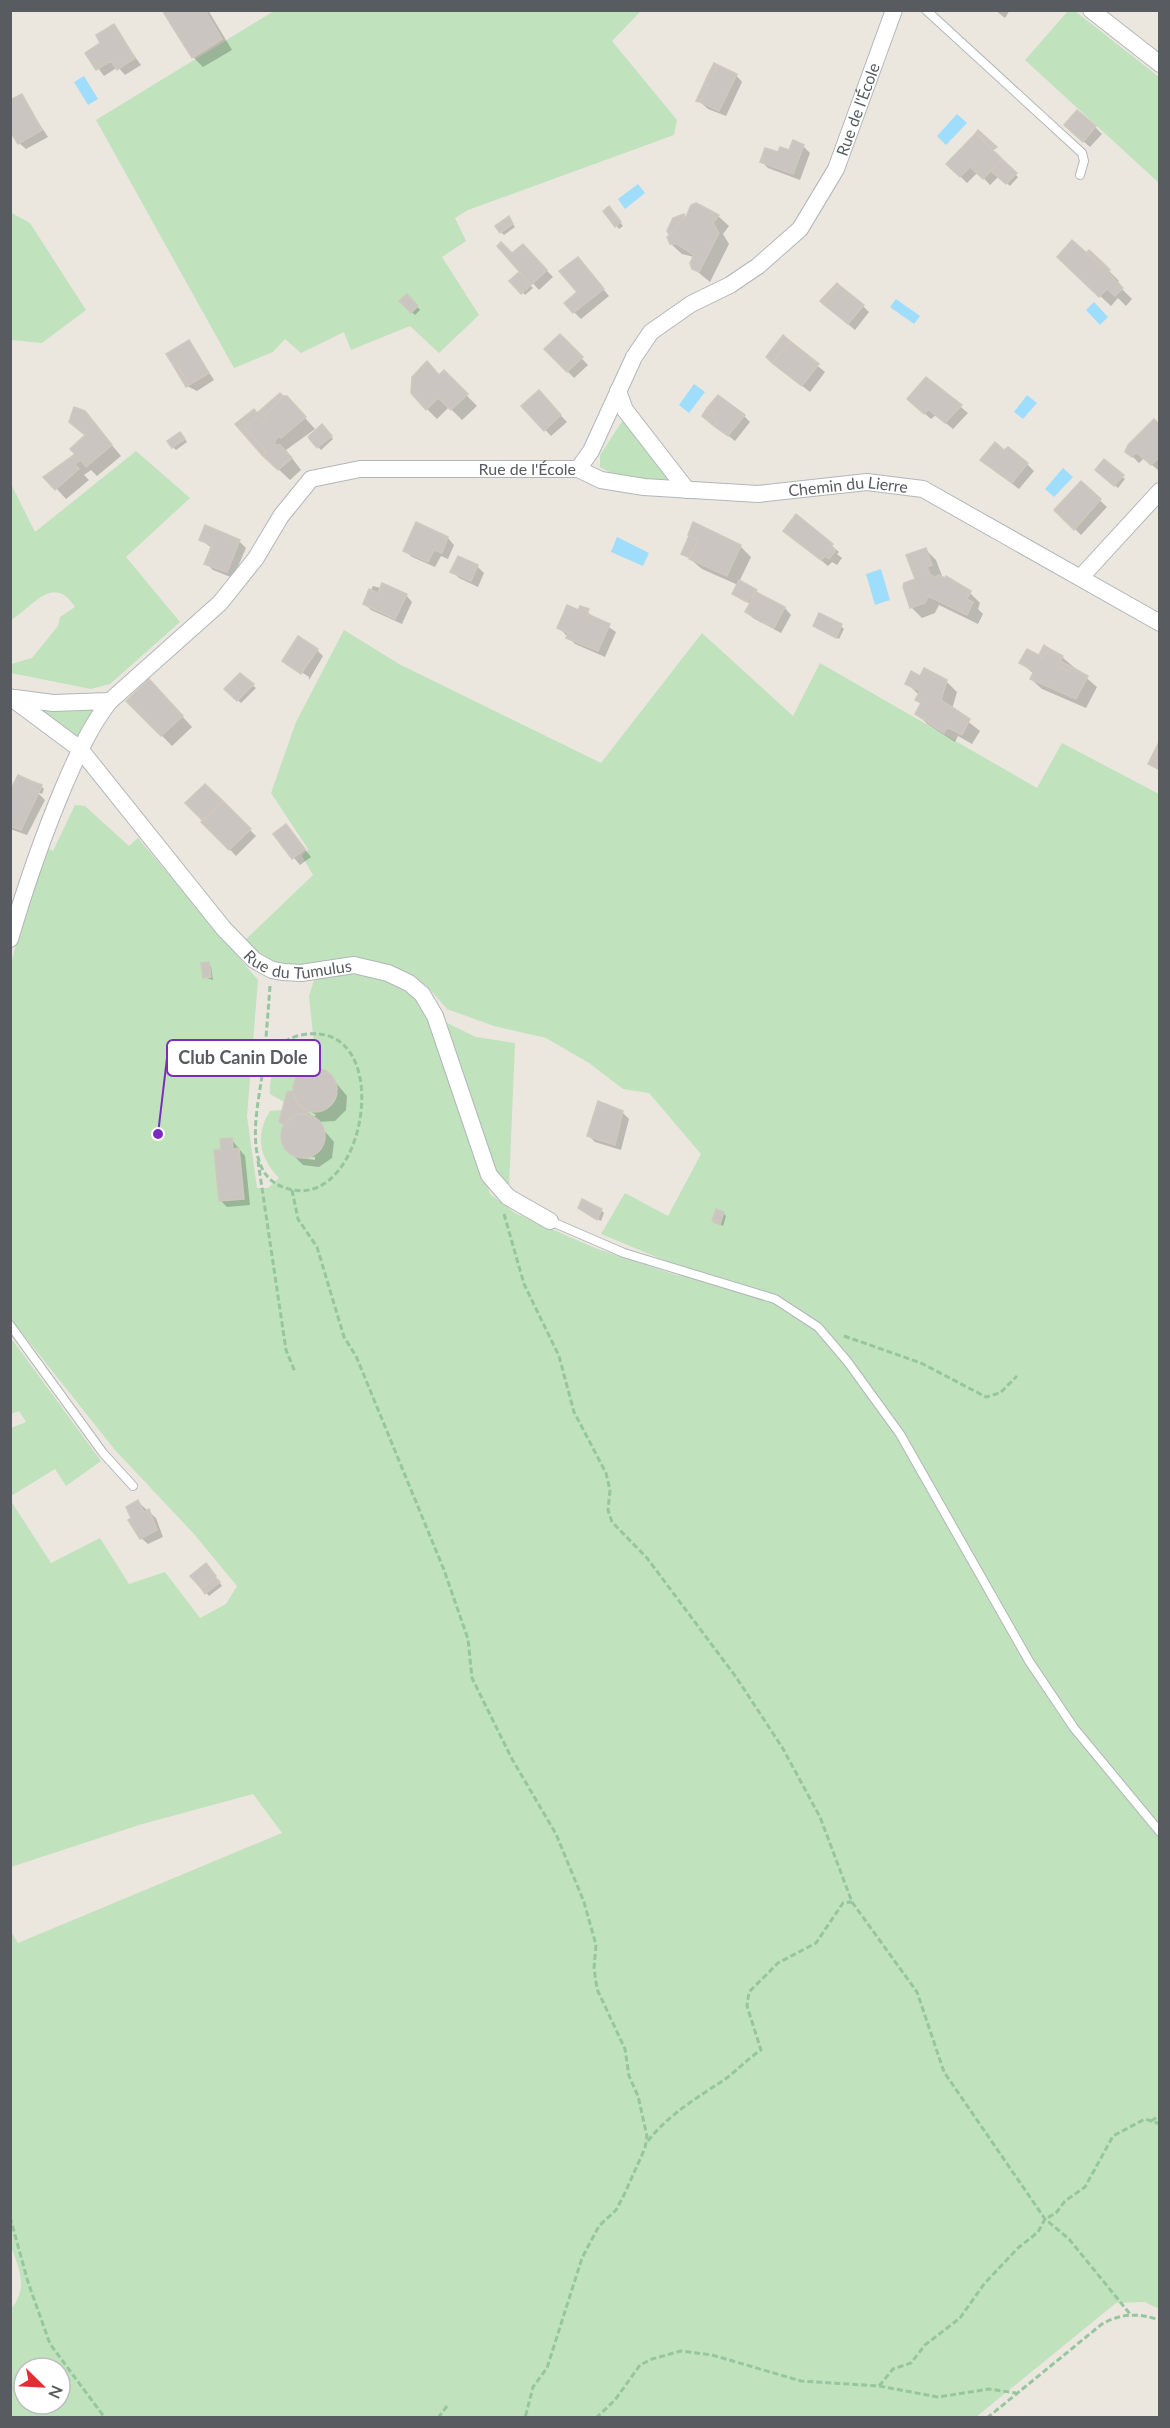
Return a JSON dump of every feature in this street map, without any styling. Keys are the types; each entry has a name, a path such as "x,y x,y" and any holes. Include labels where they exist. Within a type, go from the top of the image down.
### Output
{"street":[{"name":"Rue de l'École","path":"10,939 36,852 80,749 98,716 110,700 220,603 256,558 281,516 311,479 360,469 578,469 591,451 634,357 651,332 691,304 730,285 758,266 800,230 837,169 894,10"},
{"path":"1091,10 1160,64"},
{"path":"618,391 625,410 687,490"},
{"name":"Chemin du Lierre","path":"578,469 601,480 758,495 867,482 923,489 1160,623"},
{"path":"1081,577 1160,491"},
{"path":"12,697 53,703 110,700"},
{"name":"Rue du Tumulus","path":"12,697 80,749 224,929 254,960 272,970 301,973 354,964 388,973 409,983 422,994 435,1016 480,1155 496,1187 508,1197 550,1221"}],"lane":[{"path":"926,10 1083,153 1084,161 1080,175"},
{"path":"550,1221 624,1253 775,1299 818,1327 848,1361 900,1434 1029,1661 1074,1728 1160,1832"},
{"path":"10,1324 103,1453 132,1486"}],"path":[{"path":"272,970 263,1070 256,1116 256,1143 286,1350 295,1372"},
{"path":"256,1143 262,1168 275,1183 292,1190 320,1187 340,1169 348,1154 360,1118 364,1093 358,1066 346,1048 327,1037 316,1034 295,1037 284,1042 267,1059 263,1070"},
{"path":"496,1187 524,1284 559,1356 574,1412 606,1473 610,1490 608,1510 612,1522 647,1558 736,1677 782,1747 820,1817 852,1902 917,1992 944,2072 1045,2219 1069,2239 1130,2314"},
{"path":"292,1190 298,1219 316,1247 344,1337 356,1356 444,1570 468,1639 472,1678 512,1759 556,1834 584,1902 596,1945 594,1968 597,1989 626,2049 629,2076 642,2109 647,2136 645,2148 616,2210 599,2226 582,2258 547,2368 533,2387 525,2418"},
{"path":"818,1327 921,1363 986,1396 999,1393 1017,1376"},
{"path":"646,2150 648,2141 658,2129 761,2049 747,2006 749,1992 767,1971 816,1943 843,1903 852,1902"},
{"path":"1151,2121 1160,2115"},
{"path":"879,2386 893,2369 910,2363 926,2345 960,2318 984,2284 1018,2248 1038,2232 1045,2219 1056,2213 1065,2200 1088,2182 1113,2136 1145,2119 1160,2124"},
{"path":"10,2217 28,2282 50,2344 105,2418"},
{"path":"987,2418 1088,2333 1116,2317 1130,2314 1160,2319"},
{"path":"596,2418 615,2400 640,2365 652,2359 681,2351 705,2353 801,2381 879,2386 938,2397 988,2389 1016,2393"},
{"path":"438,2418 447,2406"}],"green space":[{"path":"642,10 612,41 677,120 674,135 468,210 455,218 466,241 442,257 479,315 439,353 410,326 351,350 344,332 301,353 285,339 273,352 234,368 96,120 274,11"},
{"path":"1068,11 1075,11 1159,77 1159,183 1025,60"},
{"path":"10,212 30,223 86,310 42,343 11,340"},
{"path":"623,420 669,478 665,482 623,477 600,467 600,455"},
{"path":"136,451 190,498 126,557 180,622 110,684 91,689 11,673 11,664 32,658 58,626 60,617 75,607 67,597 59,593 51,593 35,601 11,620 11,484 35,532"},
{"path":"344,630 399,664 601,763 702,633 793,716 820,663 1037,788 1062,743 1159,794 1159,2309 1145,2302 1116,2303 976,2417 11,2417 11,2309 20,2293 21,2278 10,2244 10,1930 18,1943 282,1833 253,1794 139,1825 11,1867 11,1501 51,1563 100,1538 129,1584 165,1572 200,1618 226,1604 237,1586 194,1534 115,1450 11,1319 11,965 27,895 45,847 53,851 75,805 85,806 129,846 138,838 258,980 247,1116 257,1188 268,1188 279,1178 263,1154 262,1129 270,1111 282,1110 284,1102 270,1094 274,1068 280,1056 290,1048 314,1044 309,996 315,977 358,971 374,975 405,989 426,1008 437,1034 490,1194 515,1213 595,1248 679,1276 683,1268 601,1234 625,1193 668,1216 701,1154 649,1093 623,1089 589,1063 546,1038 494,1026 447,1009 426,985 376,962 358,959 304,968 278,964 242,943 313,875 302,856 308,849 271,793 296,722"},
{"path":"95,707 77,740 40,709"},
{"path":"445,1022 476,1037 515,1043 509,1187 497,1173"},
{"path":"11,1338 101,1461 66,1486 55,1469 11,1496 11,1428 26,1422 19,1411 11,1414"}],"water":[{"path":"84,76 98,99 88,105 74,82"},
{"path":"957,114 967,123 946,145 937,136"},
{"path":"638,184 645,193 625,209 618,199"},
{"path":"896,299 920,316 914,324 890,307"},
{"path":"1094,302 1108,317 1100,325 1086,310"},
{"path":"694,384 705,392 689,413 679,405"},
{"path":"1027,395 1037,403 1023,419 1014,412"},
{"path":"1063,468 1073,477 1054,497 1045,489"},
{"path":"617,537 649,553 643,566 611,552"},
{"path":"881,569 890,600 875,605 866,574"}],"building":[{"path":"162,10 205,10 222,39 192,58"},
{"path":"114,24 135,58 117,70 111,61 96,70 85,53 100,43 96,35"},
{"path":"714,63 718,65 711,78 707,77"},
{"path":"718,65 737,74 719,111 700,102 708,85 704,84 707,77 711,78"},
{"path":"704,84 708,85 700,102 696,101"},
{"path":"22,94 42,130 18,144 10,131 10,100"},
{"path":"1077,110 1096,126 1083,142 1064,125"},
{"path":"978,130 997,147 993,150 976,133"},
{"path":"976,133 1002,159 983,179 970,167 960,177 946,164"},
{"path":"793,140 804,145 793,174 760,162 765,148 778,152 780,147 789,150"},
{"path":"1002,159 1017,173 1006,184 991,171"},
{"path":"696,203 719,215 713,223 719,233 699,272 692,269 690,263 694,255 677,244 670,244 667,237 674,232 679,221 685,219 691,205"},
{"path":"609,206 621,222 615,227 603,211"},
{"path":"684,214 685,219 679,221 674,232 669,234 667,231 673,218"},
{"path":"509,216 513,224 500,233 495,226"},
{"path":"1072,240 1100,265 1103,263 1110,270 1108,272 1123,288 1115,296 1107,289 1099,297 1057,257"},
{"path":"501,242 512,253 523,244 547,270 531,285 497,246"},
{"path":"1089,250 1103,263 1100,265 1086,253"},
{"path":"578,257 604,289 573,313 564,303 577,292 559,271"},
{"path":"519,272 531,285 521,294 509,281"},
{"path":"837,283 839,285 823,304 820,301"},
{"path":"839,285 864,305 848,324 823,304"},
{"path":"407,294 418,306 411,313 399,301"},
{"path":"560,334 583,357 567,372 544,349"},
{"path":"783,335 790,341 772,363 766,357"},
{"path":"189,340 209,373 189,385 176,363 173,365 166,354"},
{"path":"790,341 819,364 802,386 772,363"},
{"path":"427,361 439,375 444,370 468,394 451,410 438,398 426,410 411,393 412,377"},
{"path":"176,363 189,385 186,387 173,365"},
{"path":"926,377 962,405 945,423 928,409 924,414 907,399"},
{"path":"539,390 561,415 544,431 521,406"},
{"path":"280,393 283,396 265,415 267,418 262,422 256,418 245,427 266,452 262,455 235,424 254,409 257,413"},
{"path":"718,395 745,415 728,436 714,426 718,422 713,418 715,415 707,408"},
{"path":"283,396 287,396 306,417 281,438 280,436 276,439 274,445 280,445 292,458 278,470 262,455 266,452 245,427 256,418 262,422 267,418 265,415"},
{"path":"74,407 85,411 112,445 86,467 81,460 75,464 79,469 55,490 43,477 75,454 70,449 85,435 69,422"},
{"path":"707,408 715,415 713,418 718,422 714,426 702,416"},
{"path":"1154,419 1160,425 1160,457 1151,465 1136,452 1132,457 1125,452 1128,445"},
{"path":"322,424 332,436 317,448 308,437"},
{"path":"180,432 185,439 172,448 167,441"},
{"path":"995,442 1004,450 1008,447 1028,463 1012,483 980,460"},
{"path":"1104,459 1124,475 1114,486 1095,470"},
{"path":"1081,481 1101,499 1074,530 1054,510"},
{"path":"796,514 833,544 831,546 836,550 829,559 825,556 821,560 783,531"},
{"path":"416,522 448,537 442,553 434,550 428,562 403,551"},
{"path":"693,522 741,545 727,576 689,559 698,540 688,535"},
{"path":"205,525 240,540 227,572 204,564 212,545 199,540"},
{"path":"689,536 698,540 690,558 681,554"},
{"path":"926,548 932,565 927,567 930,574 936,578 938,575 945,578 946,576 971,591 967,599 973,602 967,615 928,596 925,603 910,608 903,587 904,583 915,579 906,555"},
{"path":"458,556 478,565 471,581 450,572"},
{"path":"739,580 757,590 747,602 732,594"},
{"path":"382,583 407,594 395,619 363,604 369,589 378,593"},
{"path":"756,592 785,607 774,628 745,612"},
{"path":"567,605 578,610 580,606 589,609 587,614 610,624 598,651 566,638 568,633 557,628"},
{"path":"819,613 842,624 836,638 813,626"},
{"path":"298,636 318,649 301,674 282,661"},
{"path":"1044,645 1050,649 1042,657 1039,655"},
{"path":"1027,649 1042,657 1050,649 1063,656 1058,666 1069,672 1072,667 1088,676 1076,699 1030,679 1034,671 1019,663"},
{"path":"1060,661 1072,667 1069,672 1058,666"},
{"path":"924,668 947,680 941,700 970,719 962,735 947,727 944,733 915,714 921,703 915,700 920,691 905,684 911,671 920,676"},
{"path":"240,673 254,684 244,694 231,682"},
{"path":"149,679 183,716 161,736 126,701"},
{"path":"231,682 244,694 237,701 224,689"},
{"path":"1160,740 1160,770 1148,764"},
{"path":"18,775 31,781 29,788 39,792 21,830 10,826 10,791"},
{"path":"31,781 42,785 39,792 29,788"},
{"path":"205,784 223,801 203,821 185,803"},
{"path":"223,801 251,829 229,850 201,822"},
{"path":"286,824 305,849 292,859 273,834"},
{"path":"209,962 211,977 203,978 201,963"},
{"path":"315,1068 331,1074 337,1090 331,1106 315,1112 299,1106 293,1090 299,1074"},
{"path":"293,1091 297,1103 308,1111 307,1114 298,1114 284,1124 279,1122 287,1092"},
{"path":"598,1101 623,1111 615,1145 587,1136"},
{"path":"303,1114 319,1120 325,1136 319,1152 303,1158 287,1152 281,1136 287,1120"},
{"path":"232,1138 233,1149 239,1148 244,1199 219,1201 214,1150 221,1150 220,1139"},
{"path":"582,1199 602,1209 597,1220 578,1208"},
{"path":"716,1209 724,1212 720,1225 712,1221"},
{"path":"138,1500 144,1512 149,1509 157,1530 140,1539 128,1520 131,1518 126,1507"},
{"path":"206,1563 216,1576 201,1588 190,1576"},
{"path":"215,1577 220,1582 205,1594 201,1588"}],"place":[{"name":"Club Canin Dole","path":"158,1134"}]}
